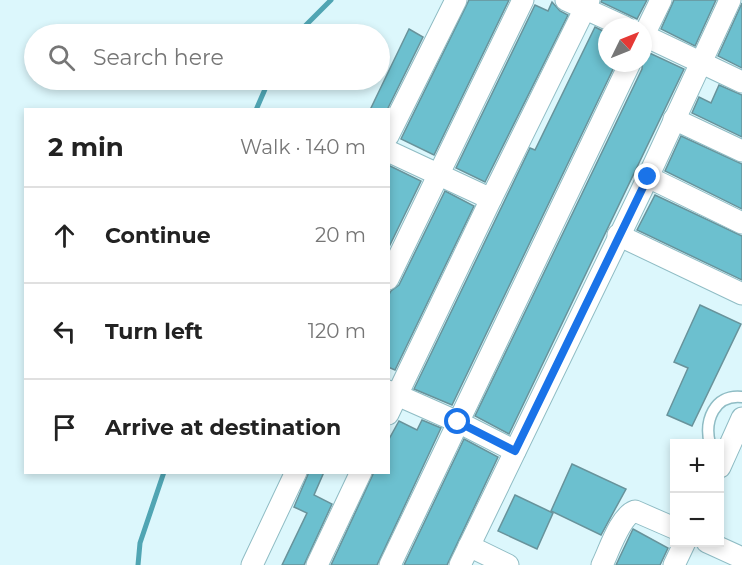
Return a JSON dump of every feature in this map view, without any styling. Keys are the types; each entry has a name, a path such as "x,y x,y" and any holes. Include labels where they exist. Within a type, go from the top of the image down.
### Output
{"street":[{"path":"390,132 456,0"},
{"path":"390,275 523,0"},
{"path":"652,18 661,0"},
{"path":"460,565 648,177 730,0"},
{"path":"515,451 458,422 392,400 491,199 580,3 608,18"},
{"path":"652,40 742,82"},
{"path":"390,565 626,72"},
{"path":"674,118 742,151"},
{"path":"390,152 491,199"},
{"path":"648,177 742,223"},
{"path":"618,235 742,294"},
{"path":"724,455 742,418"},
{"path":"252,565 295,474"},
{"path":"317,565 360,474"},
{"path":"602,565 623,521 631,512 635,511 670,526"},
{"path":"469,546 508,565"},
{"path":"674,565 683,547"},
{"path":"716,547 742,558"}],"lane":[{"path":"709,439 707,425 714,409 732,397 742,397"}],"building":[{"path":"469,0 509,0 434,155 401,139"},
{"path":"602,0 647,0 638,18 601,2"},
{"path":"674,0 716,0 695,46 661,29"},
{"path":"552,2 560,11 568,15 485,182 456,168 535,5 548,11"},
{"path":"742,3 742,68 718,56"},
{"path":"595,27 598,28 598,72 612,72 452,405 414,389 530,148 535,150"},
{"path":"409,29 423,37 388,108 371,108 380,90 390,90 390,68"},
{"path":"652,54 684,69 509,434 475,416 641,72 652,72"},
{"path":"719,85 742,95 742,137 692,113 699,97 711,103"},
{"path":"681,136 742,164 742,209 665,171"},
{"path":"390,166 421,181 390,245"},
{"path":"445,191 474,206 395,370 390,368 390,293 399,285"},
{"path":"655,195 742,236 742,280 637,230"},
{"path":"700,305 741,324 692,426 667,415 688,368 674,362"},
{"path":"422,420 441,428 377,565 331,565 373,474 390,474 390,437 399,421 417,430"},
{"path":"464,439 498,457 447,565 404,565"},
{"path":"572,464 626,489 601,535 551,511"},
{"path":"308,474 323,474 314,495 332,504 304,565 282,565 307,513 294,507"},
{"path":"515,495 553,513 537,549 498,531"},
{"path":"633,529 668,548 660,565 616,565"}],"waterway":[{"path":"307,24 331,0"},
{"path":"257,108 265,90"},
{"path":"138,565 140,543 163,474"}],"route":[{"path":"458,422 515,451 648,177"}]}
